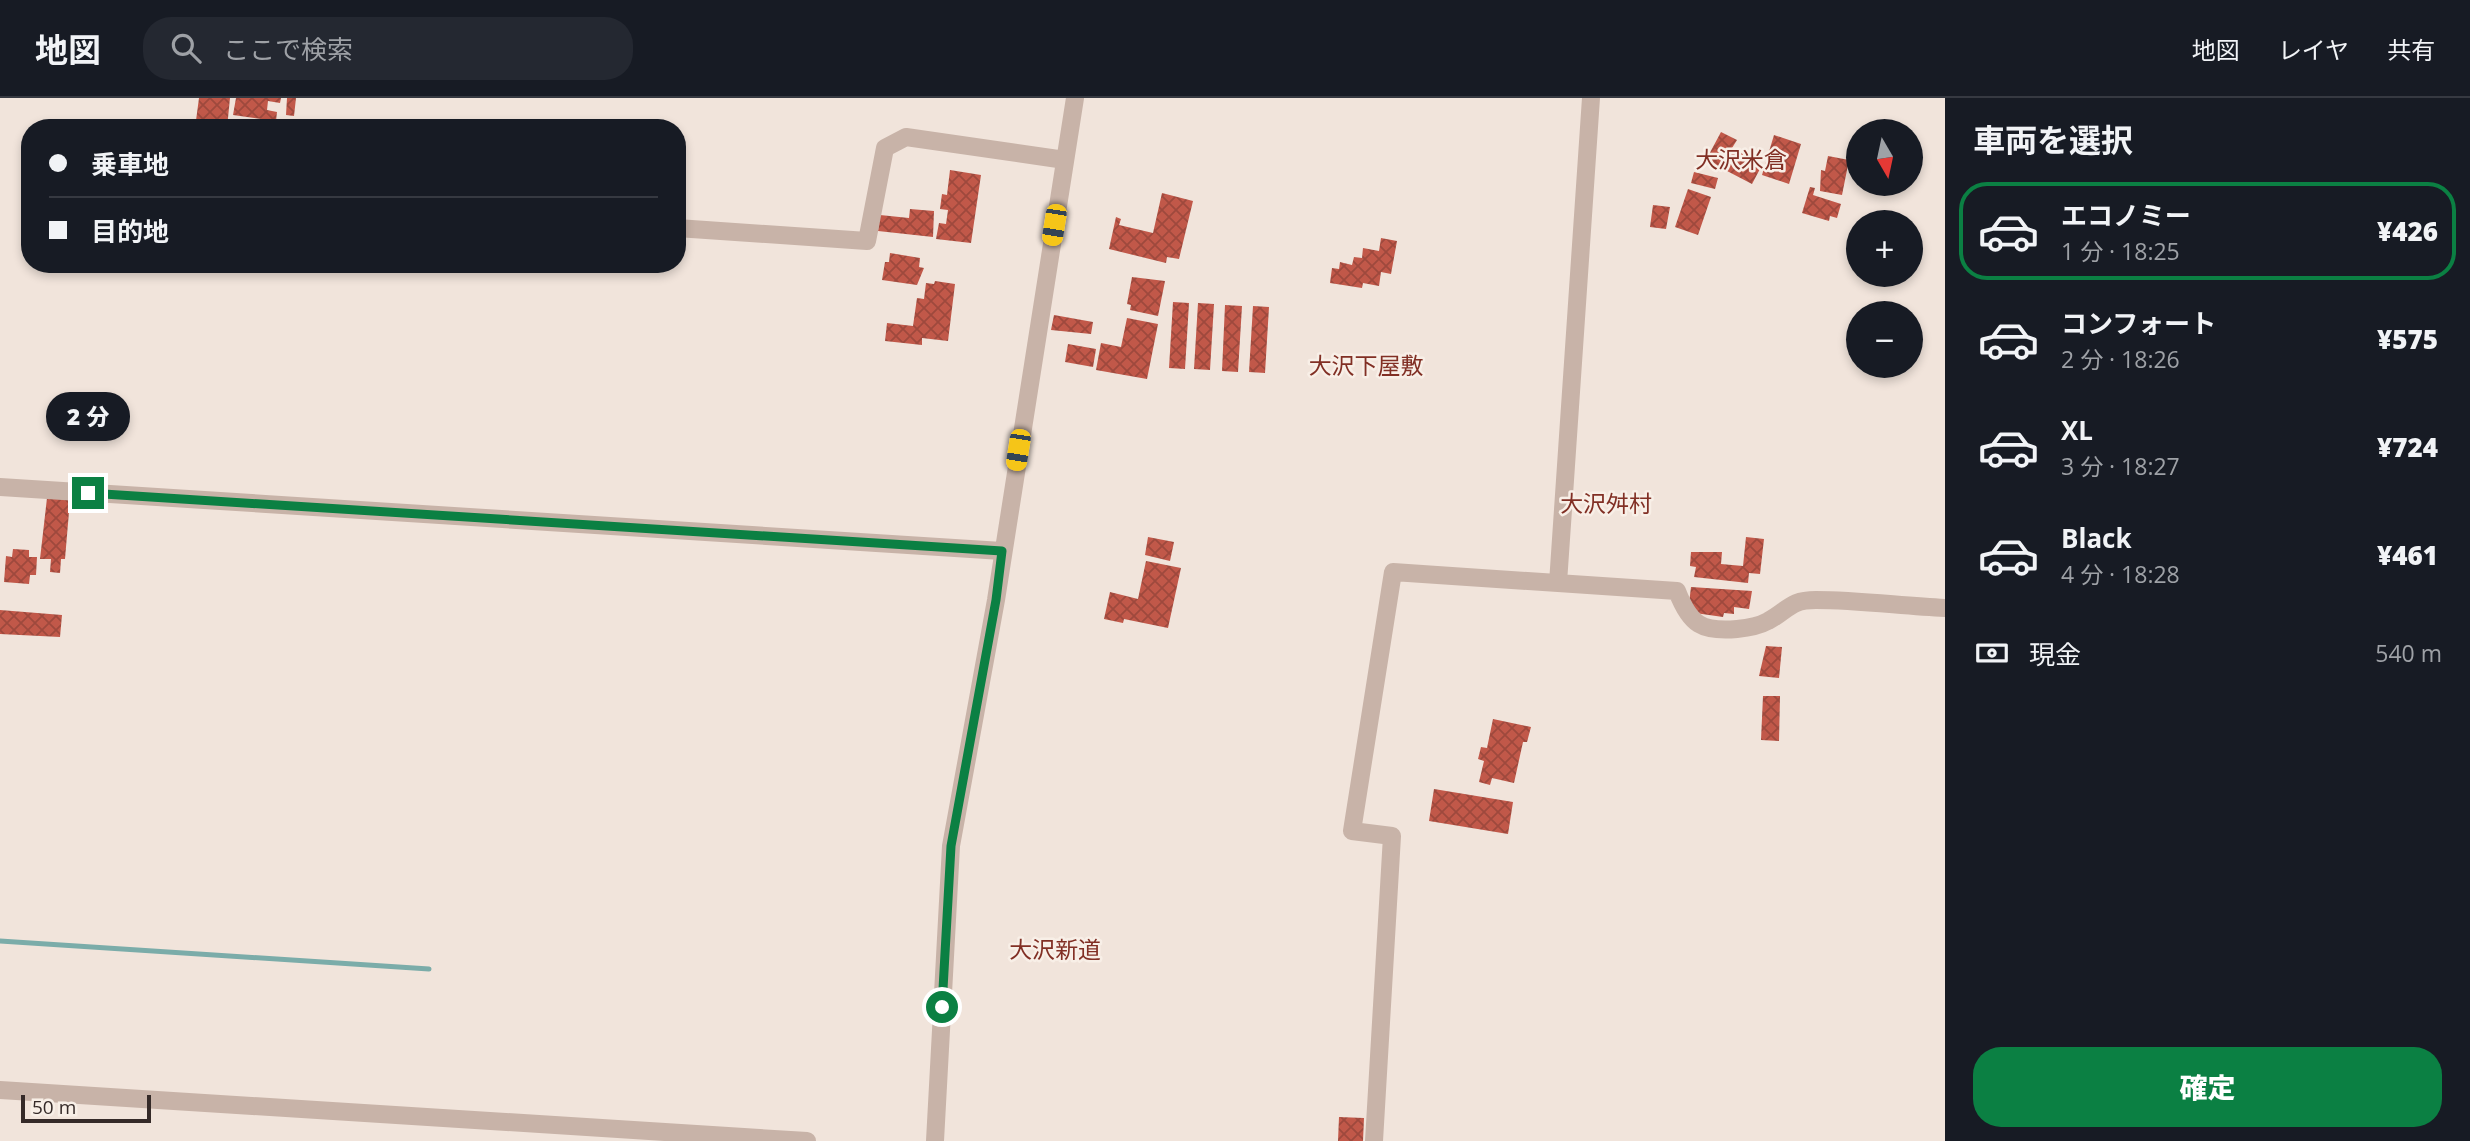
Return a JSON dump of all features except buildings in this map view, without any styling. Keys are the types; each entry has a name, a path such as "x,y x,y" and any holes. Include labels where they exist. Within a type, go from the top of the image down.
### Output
{"street":[{"path":"935,1141 951,846 996,600 1075,98"},
{"path":"1558,583 1591,98"},
{"path":"686,229 867,241 886,148 906,137 1065,160"},
{"path":"0,487 1002,551"},
{"path":"1374,1141 1392,836 1352,831 1392,572 1678,591 1684,608 1696,623 1713,631 1748,628 1769,621 1793,602 1815,600 1945,608"},
{"path":"0,1090 807,1141"}],"waterway":[{"path":"0,941 429,969"}],"district":[{"name":"大沢米倉","path":"1741,159"},
{"name":"大沢下屋敷","path":"1366,365"},
{"name":"大沢舛村","path":"1606,503"},
{"name":"大沢新道","path":"1055,949"}],"route":[{"path":"88,493 1002,551 996,600 951,846 942,1007"}]}
